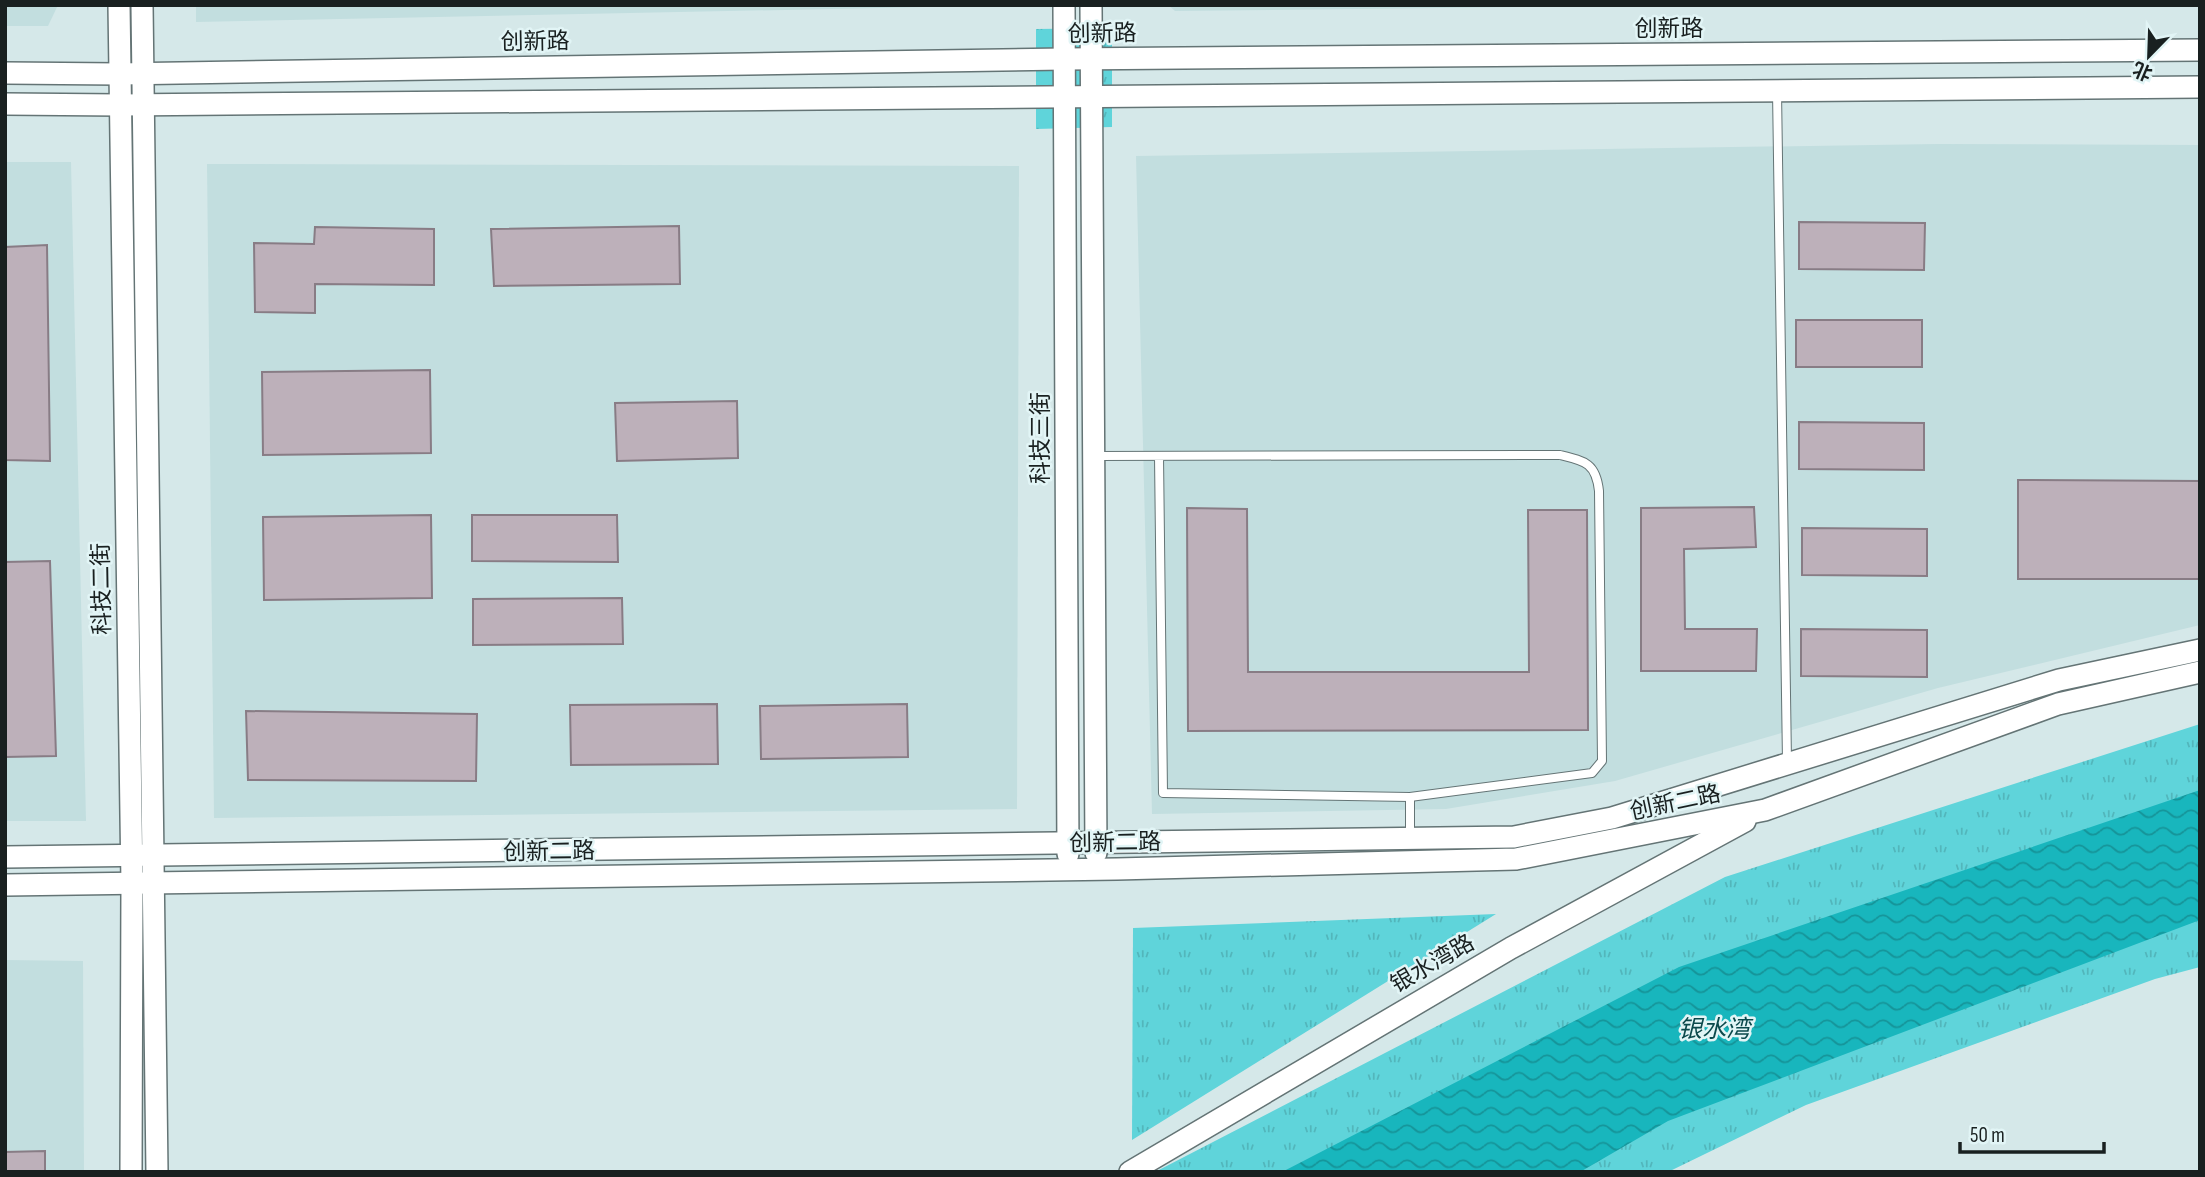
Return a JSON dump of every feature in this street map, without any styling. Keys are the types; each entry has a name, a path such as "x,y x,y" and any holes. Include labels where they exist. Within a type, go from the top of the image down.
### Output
{"street":[{"name":"科技二街","path":"119,5 131,855 142,883 157,1172"},
{"name":"科技二街","path":"131,1172 142,883 153,855 142,5"},
{"name":"科技三街","path":"1064,5 1068,869"},
{"path":"1091,5 1096,869"},
{"name":"创新路","path":"5,73 119,74 1064,59 2200,50"},
{"path":"5,104 120,106 2200,87"},
{"name":"创新二路","path":"5,857 1514,837 1612,818 2059,680 2200,650"},
{"name":"创新二路","path":"5,885 1096,869 1517,859 1765,810 2058,704 2200,672"},
{"name":"银水湾路","path":"1130,1172 1511,948 1765,810"}],"lane":[{"path":"1777,90 1787,764"},
{"path":"1093,456 1560,455 1581,460 1591,466 1599,491 1602,761 1592,773 1410,797 1163,793 1159,456"},
{"path":"1410,797 1410,839"}],"shaded area":[{"path":"5,5 58,5 48,26 5,26"},
{"path":"196,5 1024,5 196,22"},
{"path":"1168,5 1695,5 1175,11"},
{"path":"1937,144 2200,145 2200,625 1938,688 1615,781 1446,809 1152,814 1136,156"},
{"path":"5,162 71,162 86,821 5,821"},
{"path":"207,164 1019,166 1017,809 214,818"},
{"path":"5,960 83,961 84,1172 5,1172"}],"green space":[{"path":"1112,28 1112,127 1036,129 1036,29"},
{"path":"2200,724 2200,967 2155,979 1806,1105 1668,1172 1155,1172 1725,877"},
{"path":"1496,914 1132,1140 1133,928"}],"water":[{"name":"银水湾","path":"2200,790 2200,920 1668,1121 1580,1172 1282,1172 1679,967"}],"building":[{"path":"1799,222 1925,223 1924,270 1799,269"},
{"path":"679,226 680,284 494,286 491,229"},
{"path":"315,227 434,229 434,285 315,284 315,313 255,312 254,243 314,244"},
{"path":"47,245 50,461 5,460 5,247"},
{"path":"1796,320 1922,320 1922,367 1796,367"},
{"path":"430,370 431,453 263,455 262,372"},
{"path":"737,401 738,458 617,461 615,403"},
{"path":"1799,422 1924,423 1924,470 1799,469"},
{"path":"2018,480 2200,481 2200,579 2018,579"},
{"path":"1754,507 1756,547 1684,549 1685,629 1757,629 1756,671 1641,671 1641,508"},
{"path":"1187,508 1247,509 1248,672 1529,672 1528,510 1587,510 1588,730 1188,731"},
{"path":"431,515 432,598 264,600 263,517"},
{"path":"472,515 617,515 618,562 472,561"},
{"path":"1802,528 1927,529 1927,576 1802,575"},
{"path":"50,561 56,756 5,757 5,562"},
{"path":"622,598 623,644 473,645 473,599"},
{"path":"1801,629 1927,630 1927,677 1801,676"},
{"path":"717,704 718,764 571,765 570,705"},
{"path":"907,704 908,757 761,759 760,706"},
{"path":"246,711 477,714 476,781 248,780"},
{"path":"45,1151 45,1172 5,1172 5,1152"}]}
